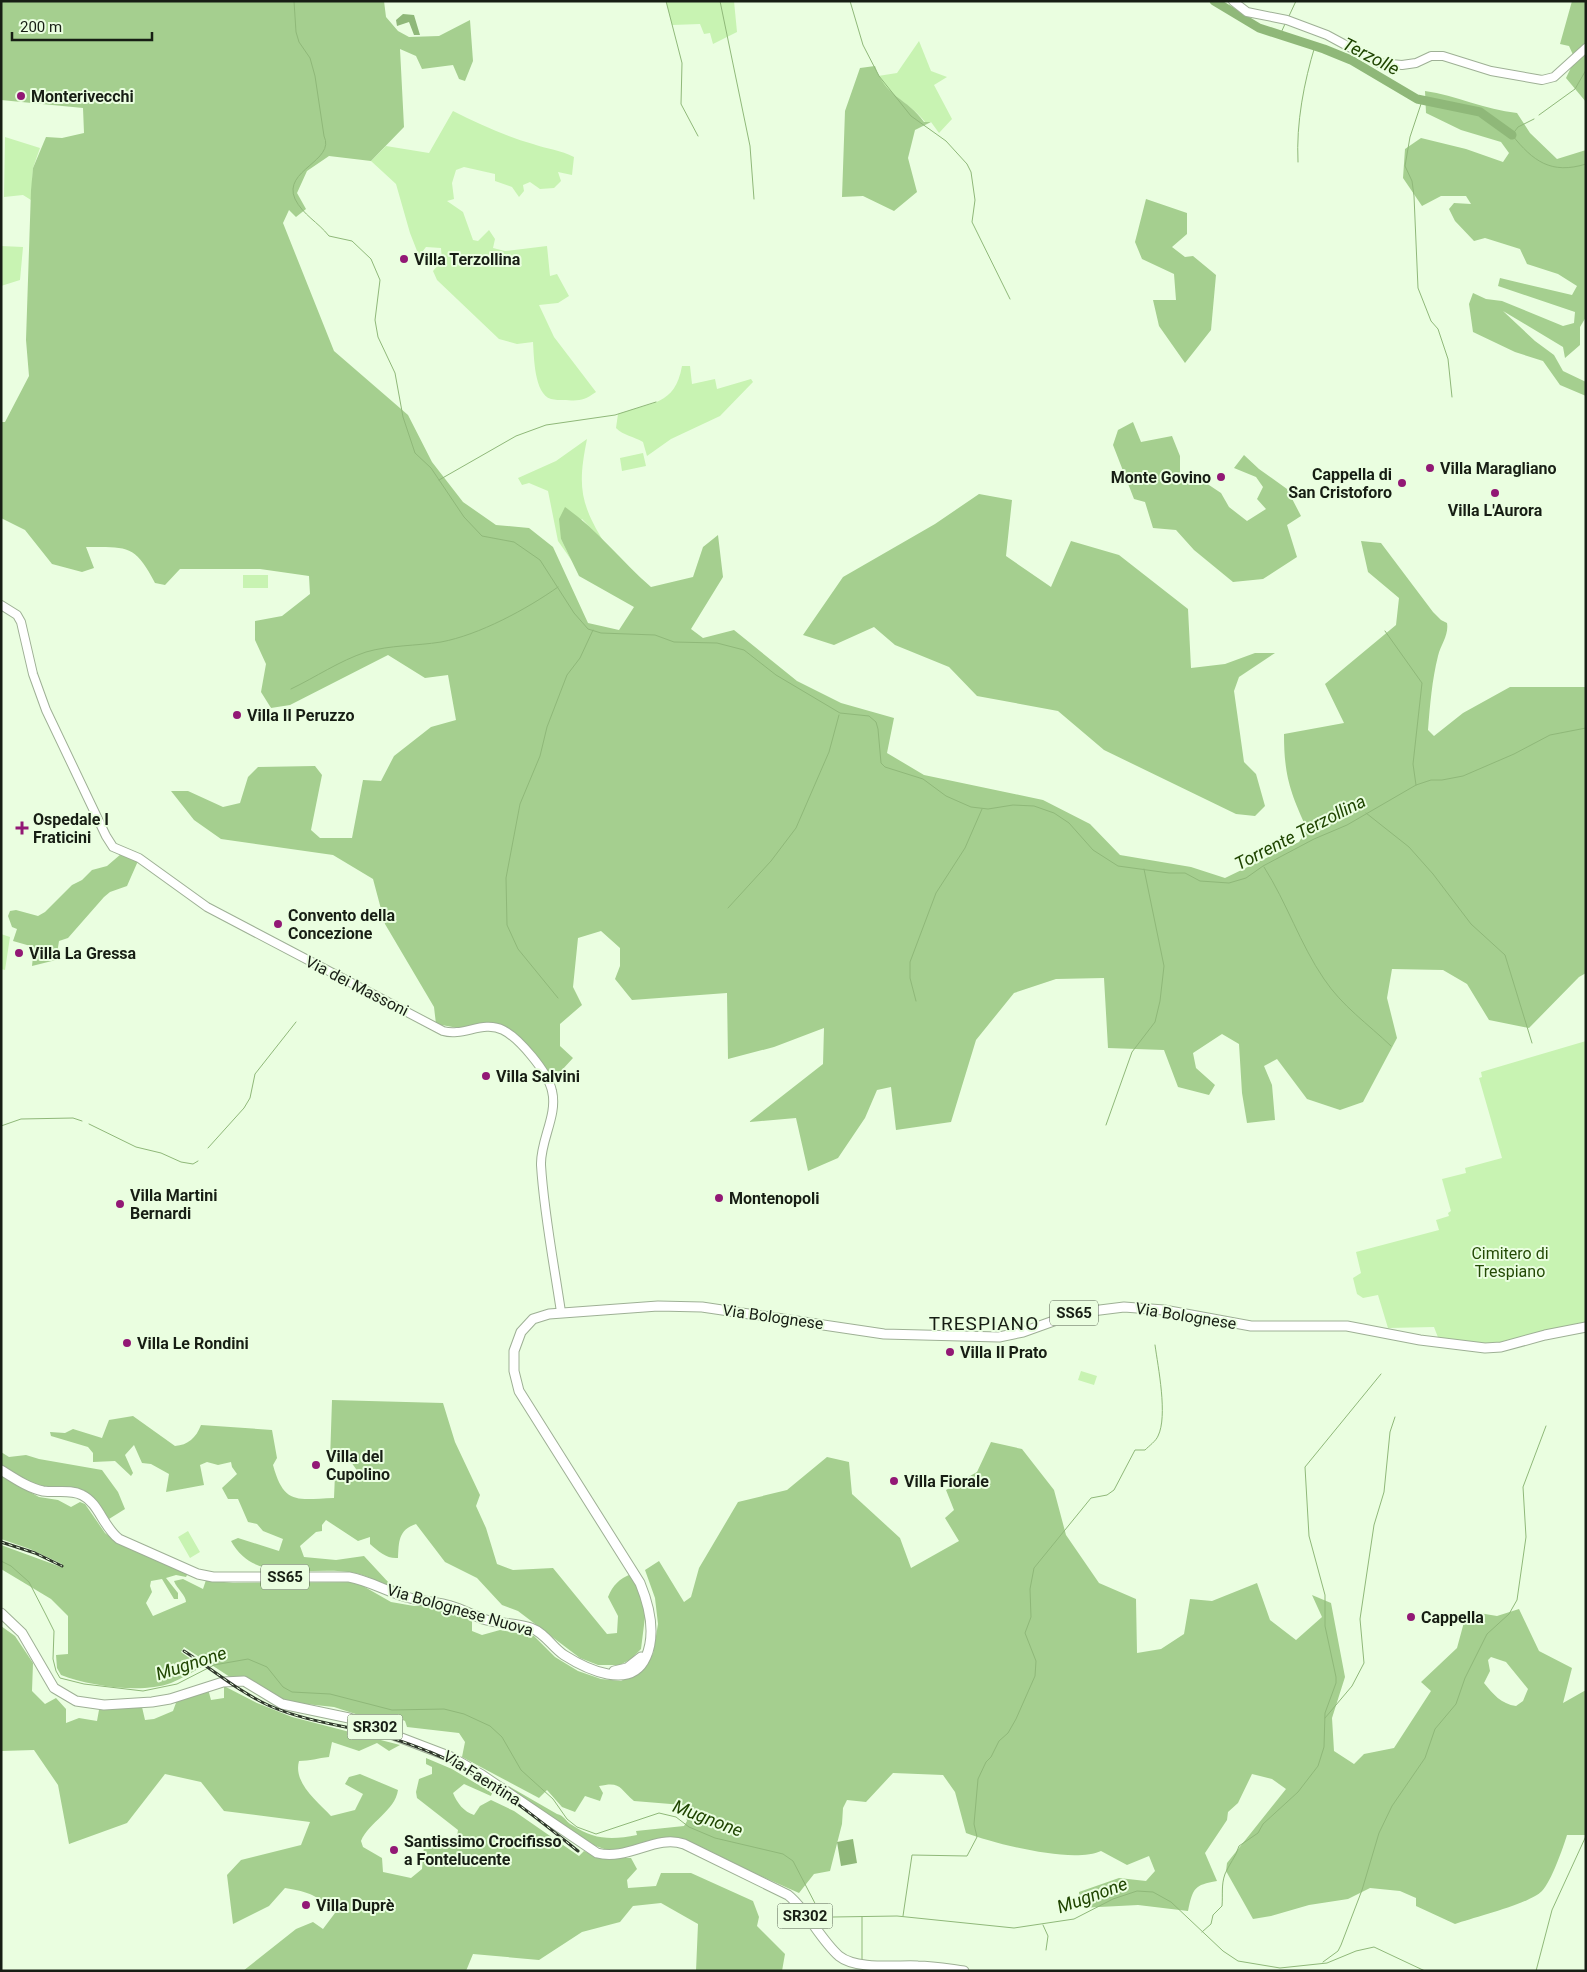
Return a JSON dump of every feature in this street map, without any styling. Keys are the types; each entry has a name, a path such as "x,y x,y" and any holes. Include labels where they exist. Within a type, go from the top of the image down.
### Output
{"main road":[{"name":"Via Bolognese","path":"549,1314 658,1306 702,1307 884,1334 999,1337 1023,1332 1084,1311 1142,1307 1251,1326 1347,1326 1420,1340 1484,1348 1501,1347 1545,1334 1586,1328"},
{"name":"Via Bolognese Nuova","path":"1,1470 40,1490 75,1492 84,1496 93,1504 109,1532 119,1539 198,1574 241,1578 349,1577 363,1579 410,1598 451,1606 484,1619 533,1629 562,1654 584,1664 614,1671 627,1668 638,1660 643,1653 650,1625 646,1598 640,1583 519,1390 514,1371 516,1342 520,1332 529,1322 549,1314"},
{"name":"Via Faentina","path":"1,1613 22,1633 54,1688 76,1701 104,1705 146,1703 170,1699 223,1682 244,1681 282,1704 349,1718 451,1756 597,1853 619,1855 666,1842 684,1844 788,1895 798,1904 820,1938 841,1958 865,1968 925,1966 964,1971"}],"street":[{"path":"1233,1 1247,12 1287,20 1340,41 1380,63 1402,65 1416,63 1432,56 1443,56 1491,71 1532,79 1554,76 1586,48"},
{"name":"Via dei Massoni","path":"1,606 17,615 21,622 33,674 46,710 113,847 139,858 207,907 435,1026 452,1033 492,1026 500,1028 509,1034 536,1062 553,1093 553,1104 541,1164 561,1312"}],"green space":[{"path":"666,1 734,1 737,32 713,44 710,33 704,34 700,24 672,25"},
{"path":"919,41 931,71 947,77 934,85 952,119 939,133 931,122 925,122 914,110 894,95 878,76 897,73"},
{"path":"453,111 523,141 574,157 572,175 558,172 561,181 554,188 540,189 530,182 523,185 524,191 519,197 512,187 495,181 495,174 464,167 456,170 452,183 454,199 447,201 463,212 473,240 478,241 489,230 495,239 493,248 505,251 547,246 550,276 557,274 569,296 558,303 539,305 554,337 596,392 588,397 581,400 569,400 551,399 545,396 536,374 533,342 517,344 499,339 437,280 433,271 442,261 441,248 426,247 419,256 410,233 396,184 371,161 386,146 429,153"},
{"path":"5,137 40,148 33,168 31,200 23,195 4,197"},
{"path":"1,246 23,247 20,280 1,286"},
{"path":"682,366 690,366 692,384 715,379 717,389 751,379 753,382 720,416 671,439 647,456 643,442 622,433 616,428 618,414 660,401 667,396 674,389 679,379"},
{"path":"587,439 582,468 583,492 585,504 604,542 582,519 561,539 572,561 558,541 548,491 529,483 522,485 518,478 556,461"},
{"path":"643,453 646,466 622,471 620,458"},
{"path":"243,575 268,575 268,588 243,588"},
{"path":"1,934 10,937 5,970 1,969"},
{"name":"Cimitero di Trespiano","path":"1586,1041 1586,1324 1493,1345 1439,1340 1434,1327 1388,1328 1378,1295 1363,1298 1357,1294 1353,1278 1361,1273 1356,1252 1439,1230 1436,1220 1449,1216 1448,1213 1451,1211 1442,1179 1466,1173 1465,1168 1502,1158 1479,1078 1482,1077 1481,1072"},
{"path":"1081,1371 1097,1376 1094,1385 1078,1380"},
{"path":"188,1531 200,1552 190,1558 178,1537"}],"shaded area":[{"path":"1,1 384,1 386,17 398,31 409,37 439,36 470,20 473,61 465,81 459,79 453,65 422,69 416,56 400,49 404,127 371,161 329,156 307,171 297,193 306,209 296,217 289,210 283,223 334,351 408,415 432,462 463,502 496,525 529,528 553,547 588,623 619,630 634,607 579,576 561,539 559,519 565,507 588,525 651,587 693,577 703,547 718,535 723,577 691,629 703,638 734,630 797,681 841,703 894,718 887,753 924,775 1043,800 1090,824 1120,855 1191,867 1225,878 1299,842 1307,829 1289,783 1285,761 1284,734 1344,723 1325,684 1396,625 1399,598 1368,572 1361,541 1381,543 1433,612 1447,623 1446,636 1438,656 1434,674 1428,730 1434,736 1463,713 1510,687 1586,687 1586,973 1579,977 1529,1028 1489,1020 1467,984 1443,970 1392,969 1387,998 1397,1038 1363,1102 1340,1110 1307,1099 1277,1059 1264,1066 1272,1085 1275,1120 1247,1123 1242,1093 1239,1044 1222,1034 1193,1053 1196,1068 1215,1085 1209,1095 1178,1087 1164,1050 1108,1048 1104,978 1056,979 1014,993 976,1040 951,1122 896,1130 891,1087 877,1090 865,1118 838,1158 808,1171 796,1118 749,1122 823,1064 824,1028 774,1047 728,1059 727,993 632,1000 615,979 620,966 620,948 601,931 578,938 573,987 582,1005 560,1024 560,1046 573,1058 551,1082 536,1055 496,1023 458,1028 436,1024 434,1007 385,924 373,879 333,855 221,839 194,820 171,791 188,791 223,807 240,803 248,777 258,767 315,766 322,775 311,830 320,838 352,838 363,780 381,781 394,756 431,727 456,720 448,675 425,678 388,655 290,705 271,708 261,692 266,664 255,640 255,621 282,616 310,594 309,576 260,569 180,569 165,585 155,583 142,561 135,554 128,550 111,547 86,547 94,568 82,572 52,564 25,530 1,518 1,422 5,422 29,376 26,340 33,168 46,137 62,138 84,133 83,108 1,100"},
{"path":"1572,1 1586,1 1586,102 1566,78 1575,59 1569,46 1560,44"},
{"path":"403,14 414,15 420,35 414,35 409,22 397,26 396,20"},
{"path":"875,66 879,76 890,91 911,107 924,122 931,122 915,130 908,158 917,192 894,211 863,196 842,197 845,111 860,68"},
{"path":"1425,91 1493,109 1517,113 1530,133 1557,159 1586,150 1586,317 1580,327 1580,345 1565,358 1563,347 1503,311 1535,341 1554,355 1563,371 1586,382 1586,396 1560,385 1543,361 1515,352 1473,332 1469,304 1473,293 1486,299 1502,301 1563,326 1574,323 1575,312 1498,286 1500,278 1572,295 1577,286 1558,274 1527,264 1520,249 1485,238 1474,241 1455,221 1449,209 1454,203 1471,204 1466,196 1441,196 1422,206 1403,178 1405,149 1421,138 1466,149 1503,162 1509,153 1501,142 1461,130 1426,113"},
{"path":"1146,199 1187,213 1187,234 1172,247 1185,257 1193,256 1216,275 1211,330 1185,363 1159,326 1153,300 1176,300 1174,274 1142,259 1135,242"},
{"path":"1133,422 1141,442 1172,436 1180,456 1180,475 1200,479 1221,493 1229,507 1247,521 1266,509 1257,499 1263,487 1256,477 1234,468 1244,455 1259,469 1287,489 1301,516 1287,525 1297,557 1263,579 1233,582 1194,550 1176,530 1153,528 1145,502 1134,499 1113,445 1118,430"},
{"path":"979,494 1012,500 1006,556 1051,587 1071,541 1119,555 1188,609 1191,668 1225,664 1255,653 1275,653 1239,677 1234,691 1244,762 1256,774 1265,806 1255,816 1236,814 1104,750 1058,711 977,696 949,667 895,645 874,627 834,645 803,635 843,577 935,524"},
{"path":"121,854 138,861 127,886 110,892 68,938 59,941 56,960 32,966 34,947 13,941 17,929 12,927 8,916 10,911 16,910 38,916 45,912 72,885 82,880 92,870 107,866"},
{"path":"332,1400 443,1403 455,1442 480,1495 476,1506 486,1528 497,1564 513,1570 553,1568 607,1634 617,1633 618,1616 608,1597 617,1583 631,1574 641,1595 645,1617 641,1649 631,1659 620,1665 598,1665 580,1658 518,1611 502,1605 477,1578 445,1562 416,1524 403,1533 399,1542 398,1558 387,1556 380,1552 370,1544 370,1537 358,1541 326,1520 322,1525 322,1531 316,1532 300,1546 304,1557 336,1560 364,1556 389,1583 405,1592 355,1573 339,1571 287,1571 270,1569 255,1564 242,1555 231,1541 238,1538 279,1551 283,1539 263,1531 257,1524 248,1522 238,1499 228,1499 222,1488 237,1474 231,1462 218,1465 207,1462 200,1465 204,1485 166,1492 169,1474 151,1464 142,1463 134,1445 125,1455 133,1473 131,1476 115,1461 93,1462 93,1453 88,1447 51,1436 50,1432 65,1433 73,1429 102,1438 109,1420 133,1416 175,1446 191,1440 197,1434 201,1425 272,1430 277,1458 273,1465 282,1488 288,1494 302,1499 334,1498 335,1474 361,1476 351,1462 330,1461"},
{"path":"991,1442 1022,1449 1054,1490 1066,1535 1099,1583 1136,1599 1137,1653 1161,1649 1184,1634 1190,1599 1212,1601 1257,1583 1270,1620 1296,1640 1322,1617 1312,1595 1331,1603 1345,1677 1332,1718 1334,1751 1354,1764 1364,1754 1394,1748 1431,1691 1421,1682 1457,1648 1467,1611 1497,1616 1519,1609 1539,1651 1572,1668 1563,1703 1586,1690 1586,1835 1567,1835 1549,1880 1542,1891 1535,1896 1526,1901 1455,1924 1416,1906 1416,1898 1400,1891 1370,1888 1348,1899 1309,1905 1253,1919 1226,1871 1227,1863 1286,1789 1272,1779 1252,1774 1238,1803 1228,1812 1227,1820 1205,1853 1217,1881 1203,1884 1193,1892 1188,1911 1138,1905 1080,1908 1079,1892 1119,1878 1146,1881 1155,1871 1149,1856 1127,1865 1101,1851 1072,1855 1053,1854 1014,1847 966,1833 955,1792 943,1775 893,1773 866,1802 847,1800 843,1808 842,1824 830,1871 814,1874 799,1893 684,1842 607,1850 593,1845 498,1780 561,1816 580,1830 603,1838 628,1837 637,1835 636,1831 684,1826 687,1821 683,1805 634,1801 619,1787 612,1784 599,1786 603,1793 600,1801 585,1796 575,1812 562,1807 547,1790 539,1798 462,1757 465,1742 459,1733 407,1727 405,1721 393,1716 371,1719 334,1707 287,1702 244,1677 230,1677 184,1647 181,1652 202,1667 171,1683 159,1686 145,1688 116,1687 86,1682 61,1675 57,1668 56,1655 68,1654 68,1616 51,1599 1,1569 1,1545 61,1567 62,1564 30,1549 1,1539 1,1476 39,1497 58,1500 71,1507 80,1502 85,1504 105,1533 114,1540 188,1573 186,1577 176,1575 166,1578 178,1593 178,1599 174,1599 162,1579 151,1581 152,1592 146,1603 153,1616 186,1602 185,1597 174,1581 183,1579 203,1589 206,1580 233,1583 356,1582 391,1602 414,1606 423,1605 472,1619 472,1631 482,1635 500,1630 534,1636 555,1657 578,1671 601,1679 621,1681 638,1672 653,1654 658,1624 655,1598 645,1570 659,1561 684,1602 691,1597 699,1568 738,1502 787,1490 827,1457 849,1462 852,1494 900,1538 911,1568 959,1541 945,1518 954,1510 946,1490 977,1472","holes":["1491,1657 1506,1662 1528,1689 1523,1701 1516,1706 1502,1701 1484,1683 1490,1671 1488,1660"]},
{"path":"1,1452 9,1457 26,1455 102,1470 118,1492 125,1509 109,1519 101,1507 86,1493 27,1482 1,1466"},
{"path":"1,1626 15,1636 33,1663 32,1691 45,1704 56,1698 66,1709 66,1723 79,1718 97,1721 99,1710 142,1707 145,1720 154,1719 173,1711 177,1700 208,1689 211,1700 224,1698 224,1686 257,1703 292,1717 400,1745 389,1751 377,1743 359,1751 332,1742 329,1757 299,1761 298,1769 303,1784 313,1798 331,1816 355,1810 363,1794 345,1784 349,1777 360,1774 398,1790 392,1804 361,1841 363,1847 382,1858 383,1872 411,1878 422,1869 424,1846 456,1844 458,1830 417,1798 416,1792 419,1779 432,1774 432,1767 426,1764 426,1758 452,1769 492,1793 491,1796 464,1784 453,1793 461,1807 470,1814 474,1815 480,1806 491,1800 514,1811 579,1856 584,1851 599,1858 631,1858 637,1869 627,1880 628,1888 656,1886 661,1873 691,1873 753,1901 759,1917 757,1926 785,1954 782,1971 696,1971 698,1924 661,1903 633,1906 620,1922 582,1932 539,1960 473,1954 466,1971 243,1971 296,1929 313,1922 323,1929 335,1913 313,1895 285,1888 269,1906 233,1924 227,1875 241,1860 301,1845 310,1822 224,1811 201,1782 165,1774 127,1823 69,1844 58,1785 34,1750 1,1751"},
{"path":"853,1839 857,1863 841,1866 837,1842"}],"waterway":[{"name":"Torrente Terzollina","path":"294,1 296,32 299,42 310,58 315,76 326,145 323,152 296,180 293,189 295,199 302,210 329,236 352,241 371,259 380,280 375,320 378,337 395,373 403,417 415,453 431,468 464,517 482,536 514,542 540,560 574,613 588,629 601,633 655,635 674,642 717,643 744,650 776,675 840,713 869,716 876,722 881,763 885,767 923,779 946,796 971,807 988,809 1013,805 1034,806 1054,813 1069,823 1093,850 1118,866 1169,873 1185,873 1200,881 1229,883 1246,878 1263,866 1314,839 1347,825 1416,785 1431,780 1463,776 1514,754 1550,735 1586,728"},
{"path":"666,1 682,63 681,104 698,136"},
{"path":"720,1 750,146 754,199"},
{"path":"850,1 863,45 879,76 911,116 946,141 967,164 971,172 975,200 972,222 1010,299"},
{"name":"Terzolle","path":"1214,1 1259,28 1324,49 1351,60 1417,99 1480,112 1512,135"},
{"path":"1289,16 1296,1"},
{"path":"1280,35 1285,24"},
{"path":"1298,162 1298,132 1302,103 1307,74 1315,46"},
{"path":"1539,115 1575,89 1586,70"},
{"path":"1422,101 1410,137 1405,166 1412,181 1414,196 1418,288 1431,321 1438,329 1448,359 1452,397"},
{"path":"1534,119 1518,127 1512,135 1535,159 1553,167 1563,168 1586,164"},
{"path":"439,480 516,436 546,425 615,415 656,402"},
{"path":"291,689 337,664 366,652 384,648 441,642 471,634 532,604 558,587"},
{"path":"558,998 518,949 507,925 506,878 520,804 540,756 547,727 567,675 580,658 593,630"},
{"path":"1385,631 1422,683 1413,764 1416,785"},
{"path":"728,908 771,861 796,828 829,752 839,715"},
{"path":"916,1001 910,978 910,962 936,893 965,848 982,809"},
{"path":"1366,813 1409,847 1433,874 1471,924 1505,955 1532,1043"},
{"path":"1264,867 1315,966 1331,989 1391,1046"},
{"path":"1106,1125 1132,1052 1155,1022 1160,1001 1164,966 1144,869"},
{"path":"208,1148 244,1108 250,1098 255,1074 296,1022"},
{"path":"1,1126 21,1119 73,1118 82,1121"},
{"path":"89,1124 136,1147 161,1153 181,1162 193,1164 198,1161"},
{"path":"903,1916 912,1855 967,1856 977,1837 974,1824 978,1779 999,1741 1008,1733 1016,1719 1035,1676 1036,1661 1025,1633 1031,1617 1030,1589 1034,1568 1091,1498 1107,1495 1114,1490 1135,1450 1145,1450 1158,1436 1161,1427 1162,1404 1155,1345"},
{"path":"1202,1932 1211,1924 1213,1915 1222,1906 1224,1878 1239,1846 1258,1833 1263,1824 1298,1792 1318,1766 1324,1747 1325,1713 1336,1683 1336,1677 1325,1626 1325,1595 1309,1536 1305,1467 1381,1374"},
{"path":"1325,1718 1352,1686 1364,1663 1360,1619 1374,1525 1384,1492 1390,1432 1395,1417"},
{"path":"1323,1962 1338,1951 1341,1945 1362,1890 1379,1833 1392,1806 1425,1758 1435,1729 1456,1704 1465,1678 1487,1634 1509,1614 1517,1600 1526,1537 1523,1487 1546,1426"},
{"name":"Mugnone","path":"1,1561 11,1566 29,1582 46,1615 54,1631 53,1659 60,1678 84,1684 143,1691 177,1684 214,1665 248,1659 267,1667 283,1687 292,1692 330,1694 392,1710 444,1709 464,1714 490,1726 502,1737 521,1770 553,1799 567,1819 577,1827 596,1834 659,1813 676,1817 689,1827 715,1838 783,1854 793,1861 819,1911 824,1915 833,1917 897,1916 1014,1928 1074,1919 1113,1899 1137,1891 1153,1892 1171,1902 1223,1951 1238,1961 1280,1968 1327,1963 1356,1951 1374,1947 1425,1971"},
{"path":"1536,1971 1552,1910 1586,1836"},
{"path":"862,1917 862,1959"},
{"path":"1043,1925 1048,1936 1046,1950"}],"railway":[{"path":"1,1542 35,1553 62,1566"},
{"path":"184,1651 237,1687 270,1706 308,1719 402,1741 469,1771 507,1796 578,1851"}],"place":[{"name":"Monterivecchi","path":"21,96"},
{"name":"Villa Terzollina","path":"404,259"},
{"name":"Villa Maragliano","path":"1430,468"},
{"name":"Monte Govino","path":"1221,477"},
{"name":"Cappella di San Cristoforo","path":"1402,483"},
{"name":"Villa L'Aurora","path":"1495,493"},
{"name":"Villa Il Peruzzo","path":"237,715"},
{"name":"Ospedale I Fraticini","path":"22,828"},
{"name":"Convento della Concezione","path":"278,924"},
{"name":"Villa La Gressa","path":"19,953"},
{"name":"Villa Salvini","path":"486,1076"},
{"name":"Montenopoli","path":"719,1198"},
{"name":"Villa Martini Bernardi","path":"120,1204"},
{"name":"Villa Le Rondini","path":"127,1343"},
{"name":"Villa Il Prato","path":"950,1352"},
{"name":"Villa del Cupolino","path":"316,1465"},
{"name":"Villa Fiorale","path":"894,1481"},
{"name":"Cappella","path":"1411,1617"},
{"name":"Santissimo Crocifisso a Fontelucente","path":"394,1850"},
{"name":"Villa Duprè","path":"306,1905"}],"district":[{"name":"TRESPIANO","path":"984,1323"}]}
